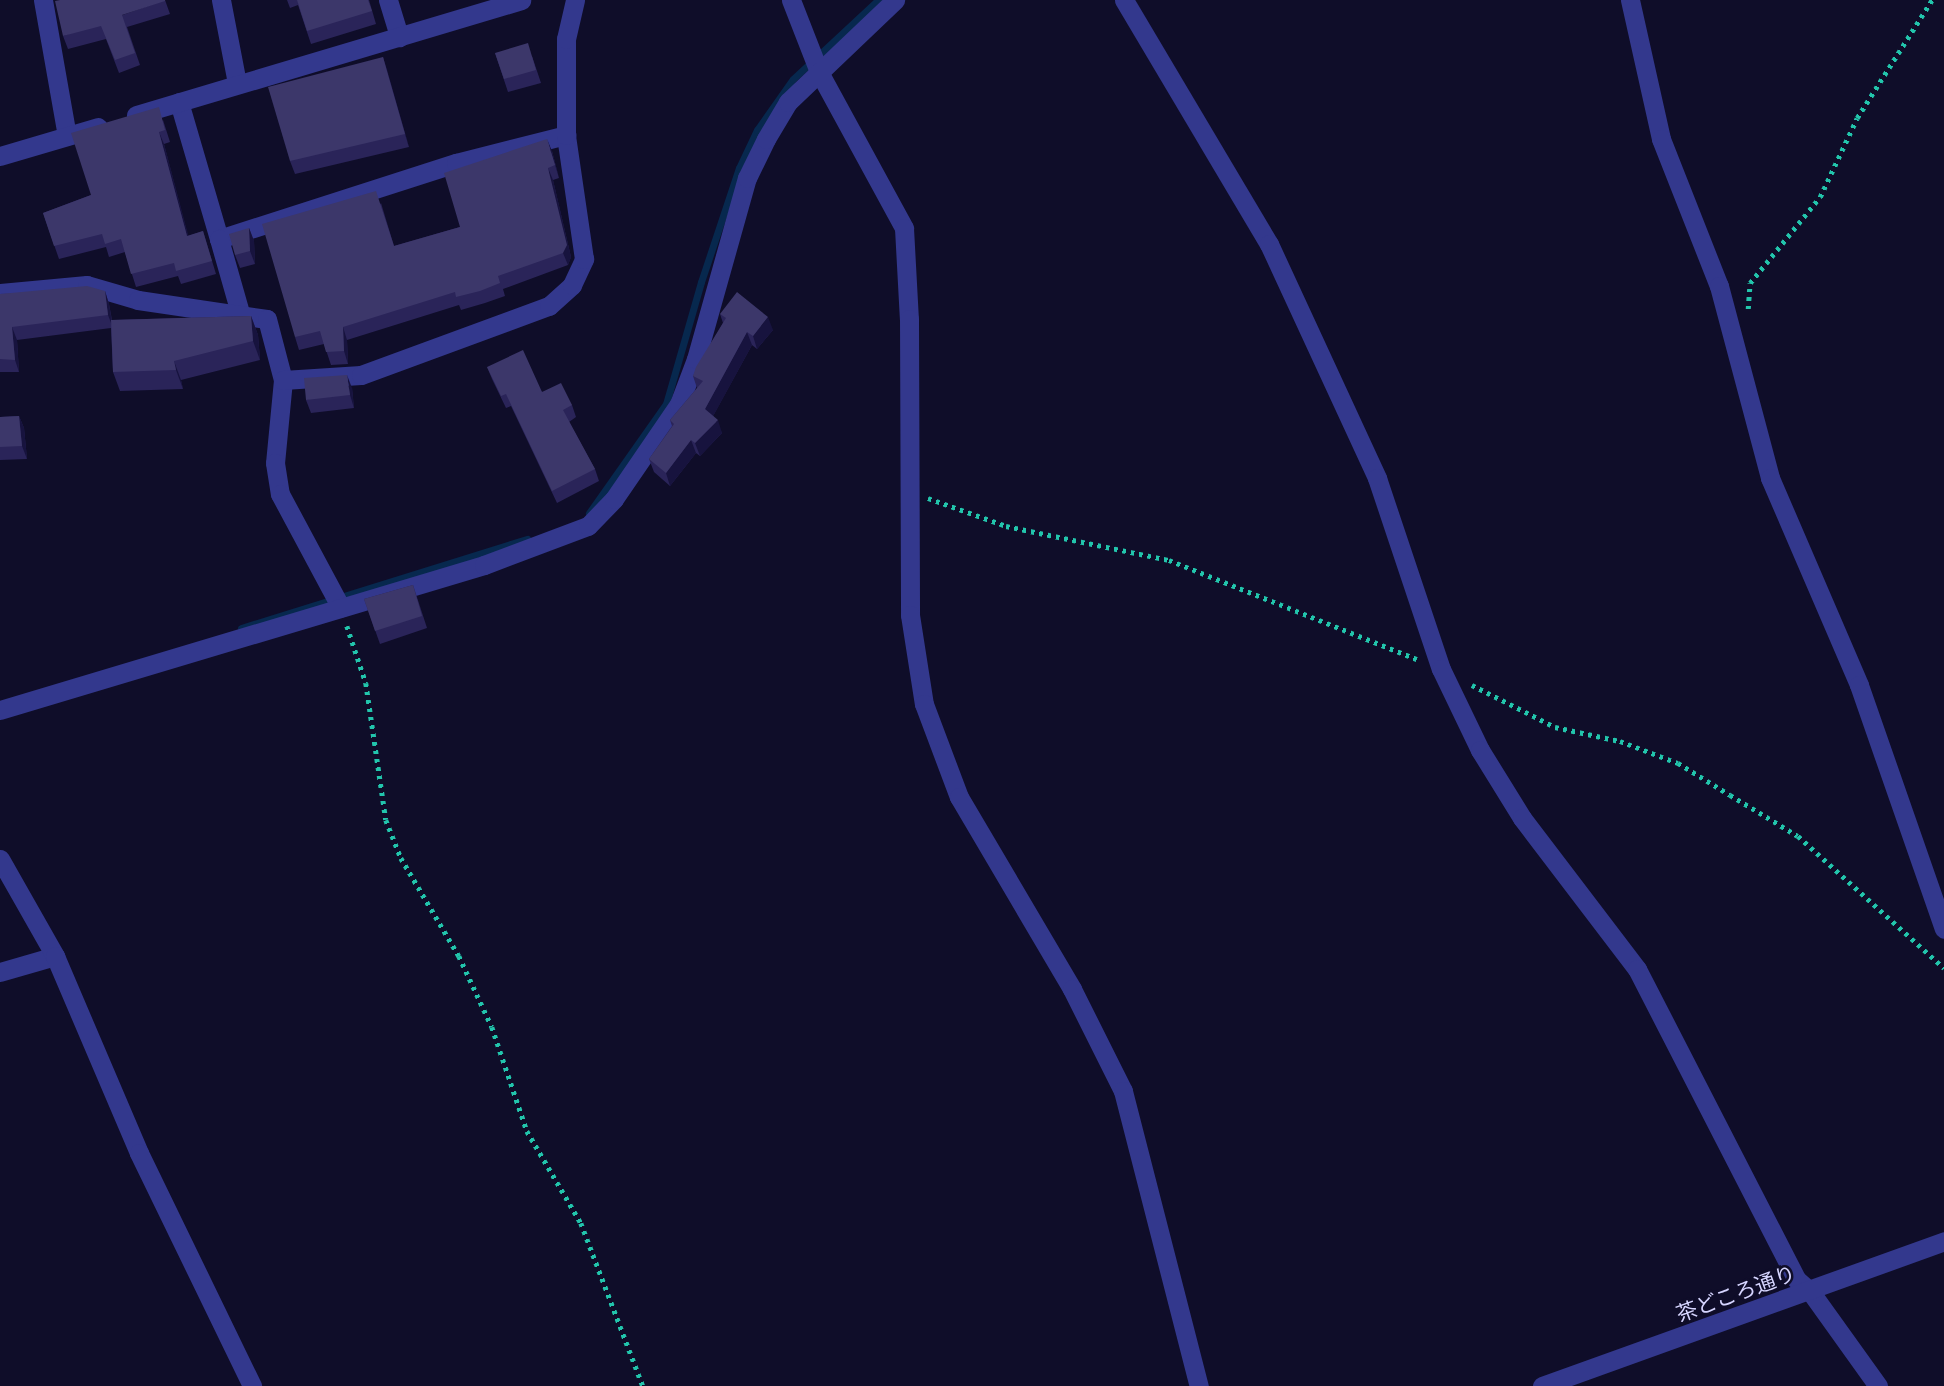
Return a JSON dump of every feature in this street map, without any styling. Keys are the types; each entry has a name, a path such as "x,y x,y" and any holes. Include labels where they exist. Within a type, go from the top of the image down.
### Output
{"street":[{"path":"43,0 67,136"},
{"path":"221,0 237,83"},
{"path":"388,0 398,37"},
{"path":"0,156 521,0"},
{"path":"283,380 361,375 549,306 572,285 584,260 566,135 566,39 575,0"},
{"path":"791,0 819,72 904,228 910,615 924,704 959,797 1072,989 1123,1091 1199,1386"},
{"path":"0,710 545,546 588,526 614,499 679,404 696,359 747,178 788,102 895,0"},
{"path":"1124,0 1269,244 1377,478 1441,669 1499,785 1637,970 1796,1279 1810,1291 1878,1386"},
{"path":"1630,0 1661,139 1719,286 1770,478 1859,685 1944,929"},
{"path":"179,102 242,316"},
{"path":"219,239 456,163 566,135"},
{"path":"0,293 87,285 138,300 267,318 283,380 275,463 280,494 341,608"},
{"path":"0,859 55,956 162,1202 252,1386"},
{"path":"0,972 55,956"},
{"name":"茶どころ通り","path":"1542,1386 1944,1241"}],"path":[{"path":"1735,346 1746,321 1750,283 1820,197 1857,118 1932,0"},
{"path":"908,490 1006,526 1169,561 1441,669 1555,727 1620,741 1699,776 1798,836 1944,968"},
{"path":"341,608 366,682 386,820 401,858 459,956 492,1027 527,1131 581,1223 643,1386"}],"building":[{"path":"297,0 368,0 372,11 307,31"},
{"path":"55,1 165,1 122,15 135,53 115,60 101,26 63,36"},
{"path":"528,43 536,70 504,79 495,53"},
{"path":"383,57 405,134 290,161 268,87"},
{"path":"159,107 165,130 159,132 187,236 203,231 212,261 176,271 174,263 131,274 121,239 105,244 102,234 54,246 43,213 91,195 71,133"},
{"path":"547,139 555,165 548,168 567,245 563,253 498,276 500,283 480,291 456,297 455,292 343,327 344,351 326,352 320,331 295,337 262,224 376,191 394,246 460,227 444,173"},
{"path":"249,228 250,251 235,255 229,234"},
{"path":"87,286 105,291 108,315 12,327 15,360 0,359 0,294"},
{"path":"737,292 768,317 753,336 747,332 705,409 718,420 695,443 691,440 666,473 649,459 674,424 670,420 703,381 693,376 696,367 726,318 720,314"},
{"path":"251,316 253,341 174,361 176,370 113,372 111,320"},
{"path":"523,350 542,392 561,383 572,405 563,410 595,469 552,491 506,394 501,396 487,367"},
{"path":"347,375 350,395 306,400 304,378"},
{"path":"19,416 22,446 0,447 0,417"},
{"path":"413,585 422,616 375,631 364,599"}],"waterway":[{"path":"589,513 666,404 701,282 739,168 757,130 793,79 878,0"},
{"path":"241,628 527,539"}]}
